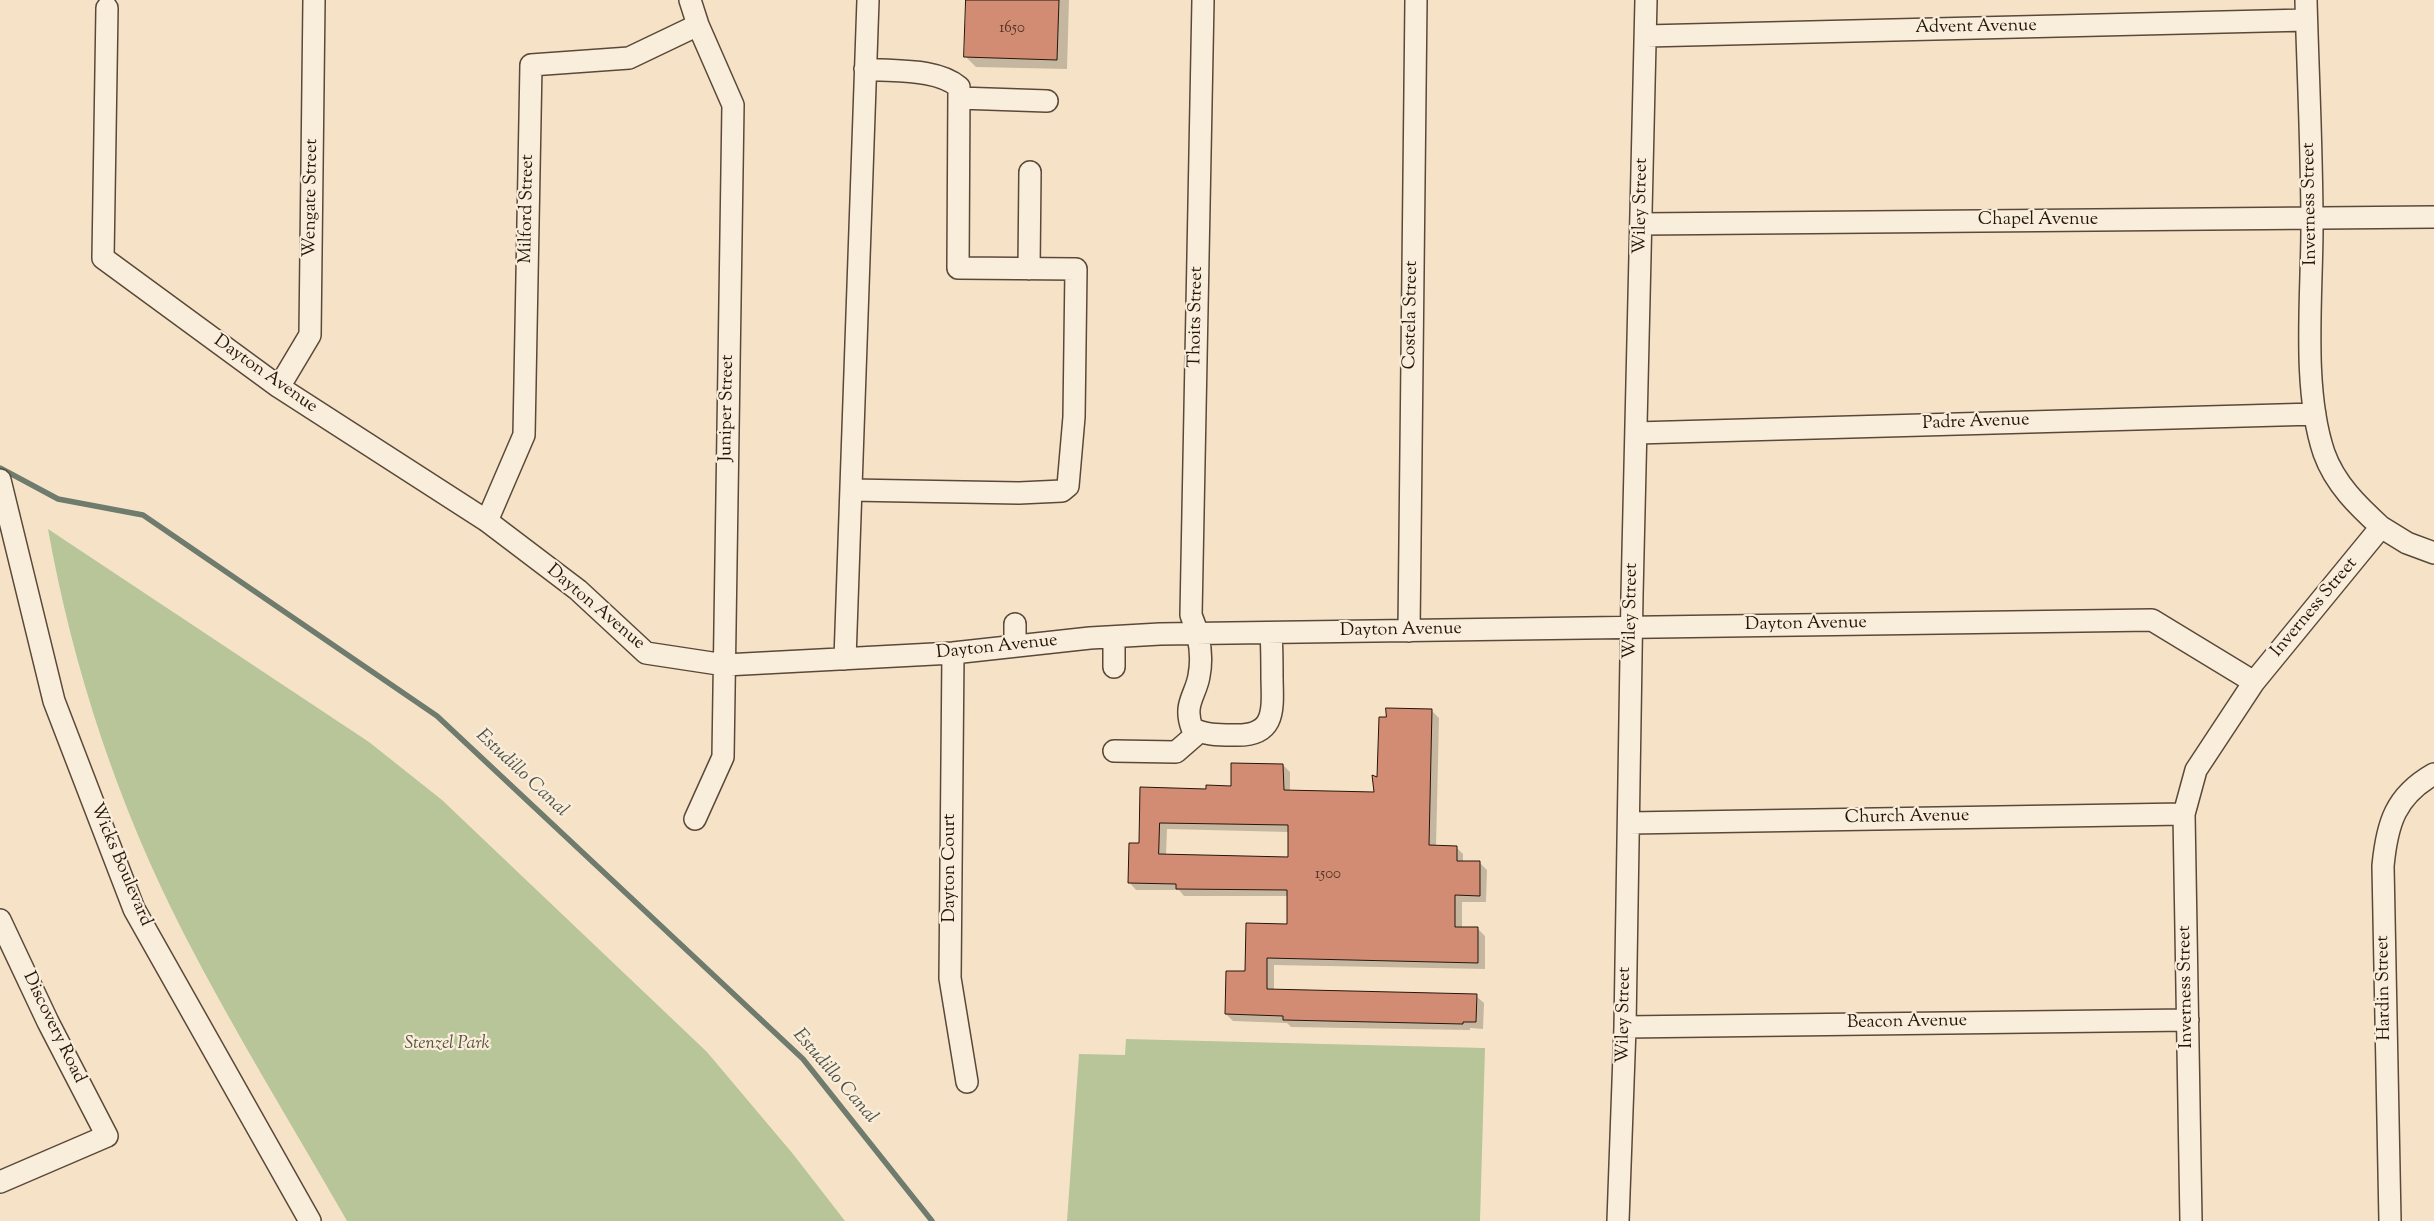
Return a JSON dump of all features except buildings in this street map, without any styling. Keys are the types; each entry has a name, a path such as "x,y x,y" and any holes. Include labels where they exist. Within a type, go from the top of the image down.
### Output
{"street":[{"name":"Wengate Street","path":"279,387 310,335 314,0"},
{"name":"Juniper Street","path":"690,0 698,25 733,105 723,757 695,819"},
{"path":"845,659 868,0"},
{"name":"Thoits Street","path":"1199,732 1192,728 1189,720 1190,700 1200,677 1199,633 1191,615 1203,0"},
{"name":"Costela Street","path":"1409,631 1416,0"},
{"name":"Wiley Street","path":"1618,1221 1625,1028 1646,0"},
{"name":"Dayton Avenue","path":"107,8 103,258 279,387 487,521 578,590 646,653 725,665 953,653 1114,637 1199,633 2152,620 2254,682"},
{"name":"Advent Avenue","path":"1646,36 2306,10"},
{"name":"Inverness Street","path":"2192,1221 2184,814 2196,770 2254,682 2381,527 2359,507 2338,482 2324,453 2315,414 2311,386 2312,219 2306,10"},
{"name":"Milford Street","path":"487,521 524,435 531,64 628,58 698,25"},
{"path":"851,490 1062,492 1068,486 1074,417 1076,269 958,268 959,87 950,80 936,74 865,69"},
{"path":"959,98 1047,101"},
{"path":"1029,269 1030,172"},
{"name":"Chapel Avenue","path":"1642,224 2434,218"},
{"name":"Padre Avenue","path":"1636,433 2315,414"},
{"name":"Wicks Boulevard","path":"1,486 6,557 54,701 134,909 310,1221"},
{"path":"2381,527 2407,542 2434,553"},
{"path":"1015,624 1015,646"},
{"path":"1114,751 1176,752 1199,732 1244,736 1256,732 1267,725 1273,711 1271,633"},
{"path":"1114,637 1114,667"},
{"name":"Dayton Court","path":"953,653 950,978 967,1082"},
{"name":"Hardin Street","path":"2390,1221 2384,857 2390,823 2404,798 2415,786 2434,774"},
{"name":"Church Avenue","path":"1629,823 2184,814"},
{"name":"Discovery Road","path":"0,920 48,1022 108,1136 0,1182"},
{"name":"Beacon Avenue","path":"1625,1028 2188,1020"}],"green space":[{"name":"Stenzel Park","path":"48,529 369,742 442,800 707,1052 793,1154 845,1221 347,1221 202,969 138,835 118,786 85,685 70,633"},
{"path":"1126,1039 1485,1048 1480,1221 1067,1221 1079,1054 1125,1055"}],"waterway":[{"name":"Estudillo Canal","path":"0,468 58,499 143,515 437,716 803,1059 932,1221"}]}
